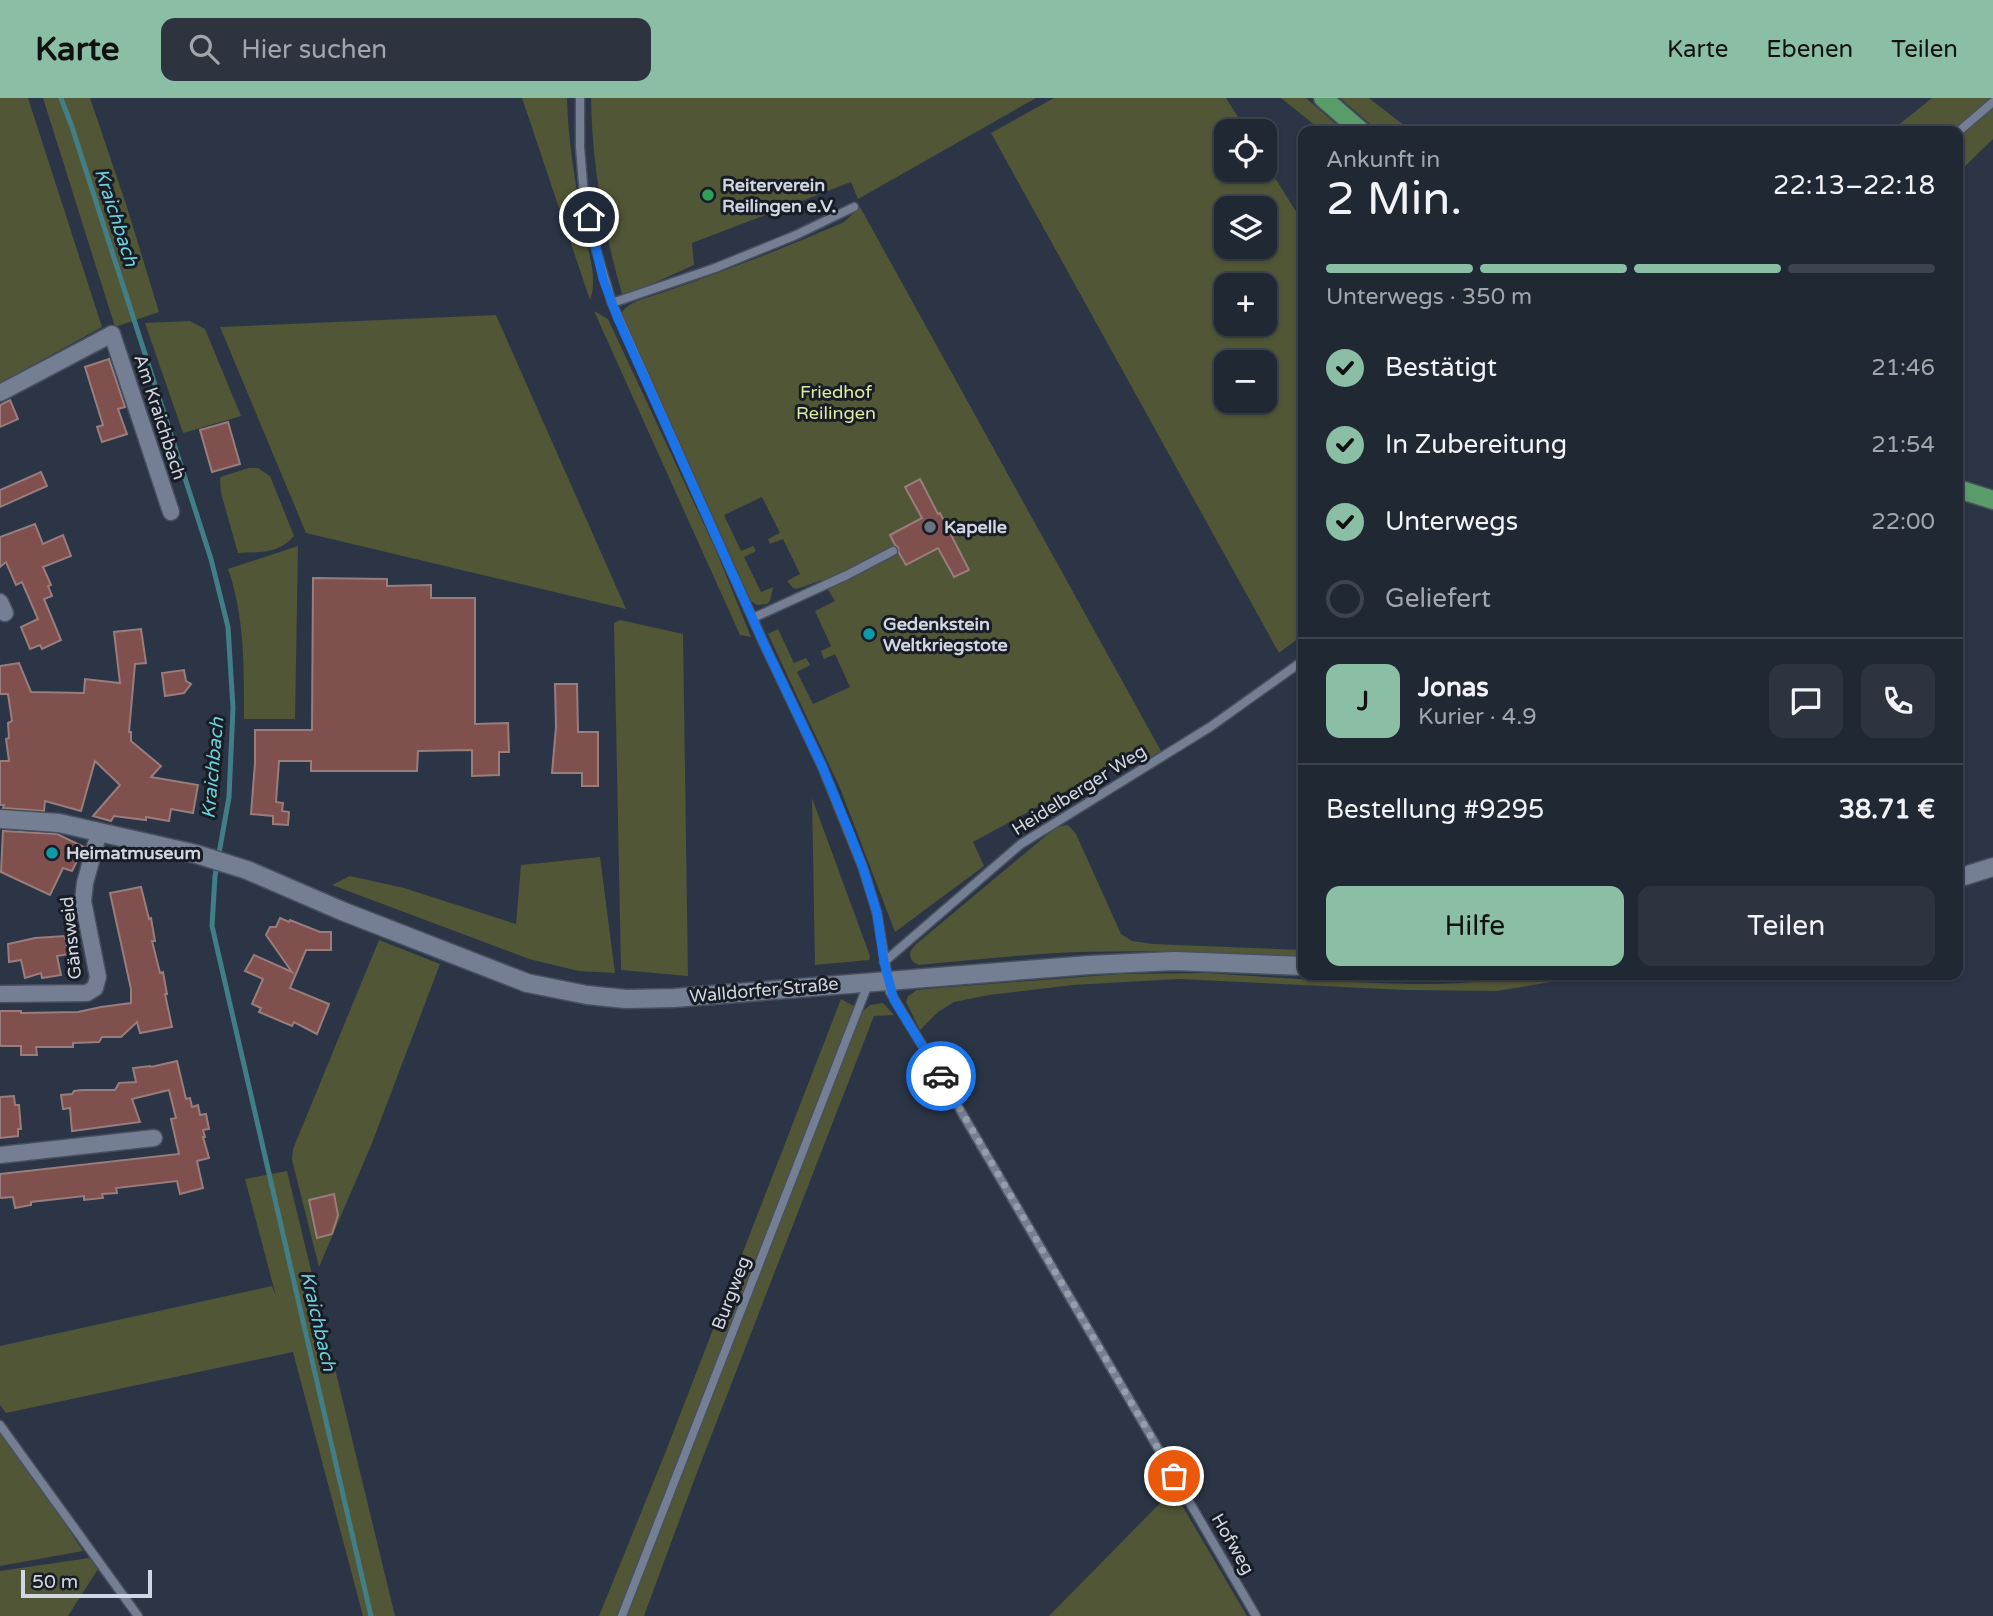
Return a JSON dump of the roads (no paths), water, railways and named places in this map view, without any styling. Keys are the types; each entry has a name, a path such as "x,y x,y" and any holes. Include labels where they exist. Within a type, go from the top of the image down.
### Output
{"main road":[{"path":"1323,98 1355,126"},
{"path":"1963,491 1993,500"}],"street":[{"name":"Am Kraichbach","path":"0,393 112,334 171,512"},
{"name":"Walldorfer Straße","path":"0,819 59,822 196,854 247,870 342,911 527,983 587,995 626,999 674,998 869,982 886,971 1062,967 1174,961 1298,966"},
{"name":"Gänsweid","path":"0,995 87,993 95,988 98,977 83,901 85,883 99,832"},
{"path":"1963,876 1993,867"},
{"path":"0,1155 155,1138"}],"lane":[{"name":"Hofweg","path":"580,98 584,196 611,303 822,766 851,836 877,913 886,971 894,1000 1256,1616"},
{"path":"1963,128 1993,102"},
{"path":"611,303 715,268 796,235 855,207"},
{"path":"753,618 893,551"},
{"name":"Heidelberger Weg","path":"886,971 1021,844 1210,727 1298,664"},
{"name":"Burgweg","path":"622,1616 869,982"},
{"path":"0,1425 138,1616"}],"waterway":[{"name":"Kraichbach","path":"61,98 211,559 228,627 233,708 229,797 215,876 212,926 371,1616"}],"place":[{"name":"Reiterverein Reilingen e.V.","path":"708,195"},
{"name":"Kapelle","path":"930,527"},
{"name":"Gedenkstein Weltkriegstote","path":"869,634"},
{"name":"Heimatmuseum","path":"52,853"}],"park label":[{"name":"Friedhof Reilingen","path":"836,402"}]}
